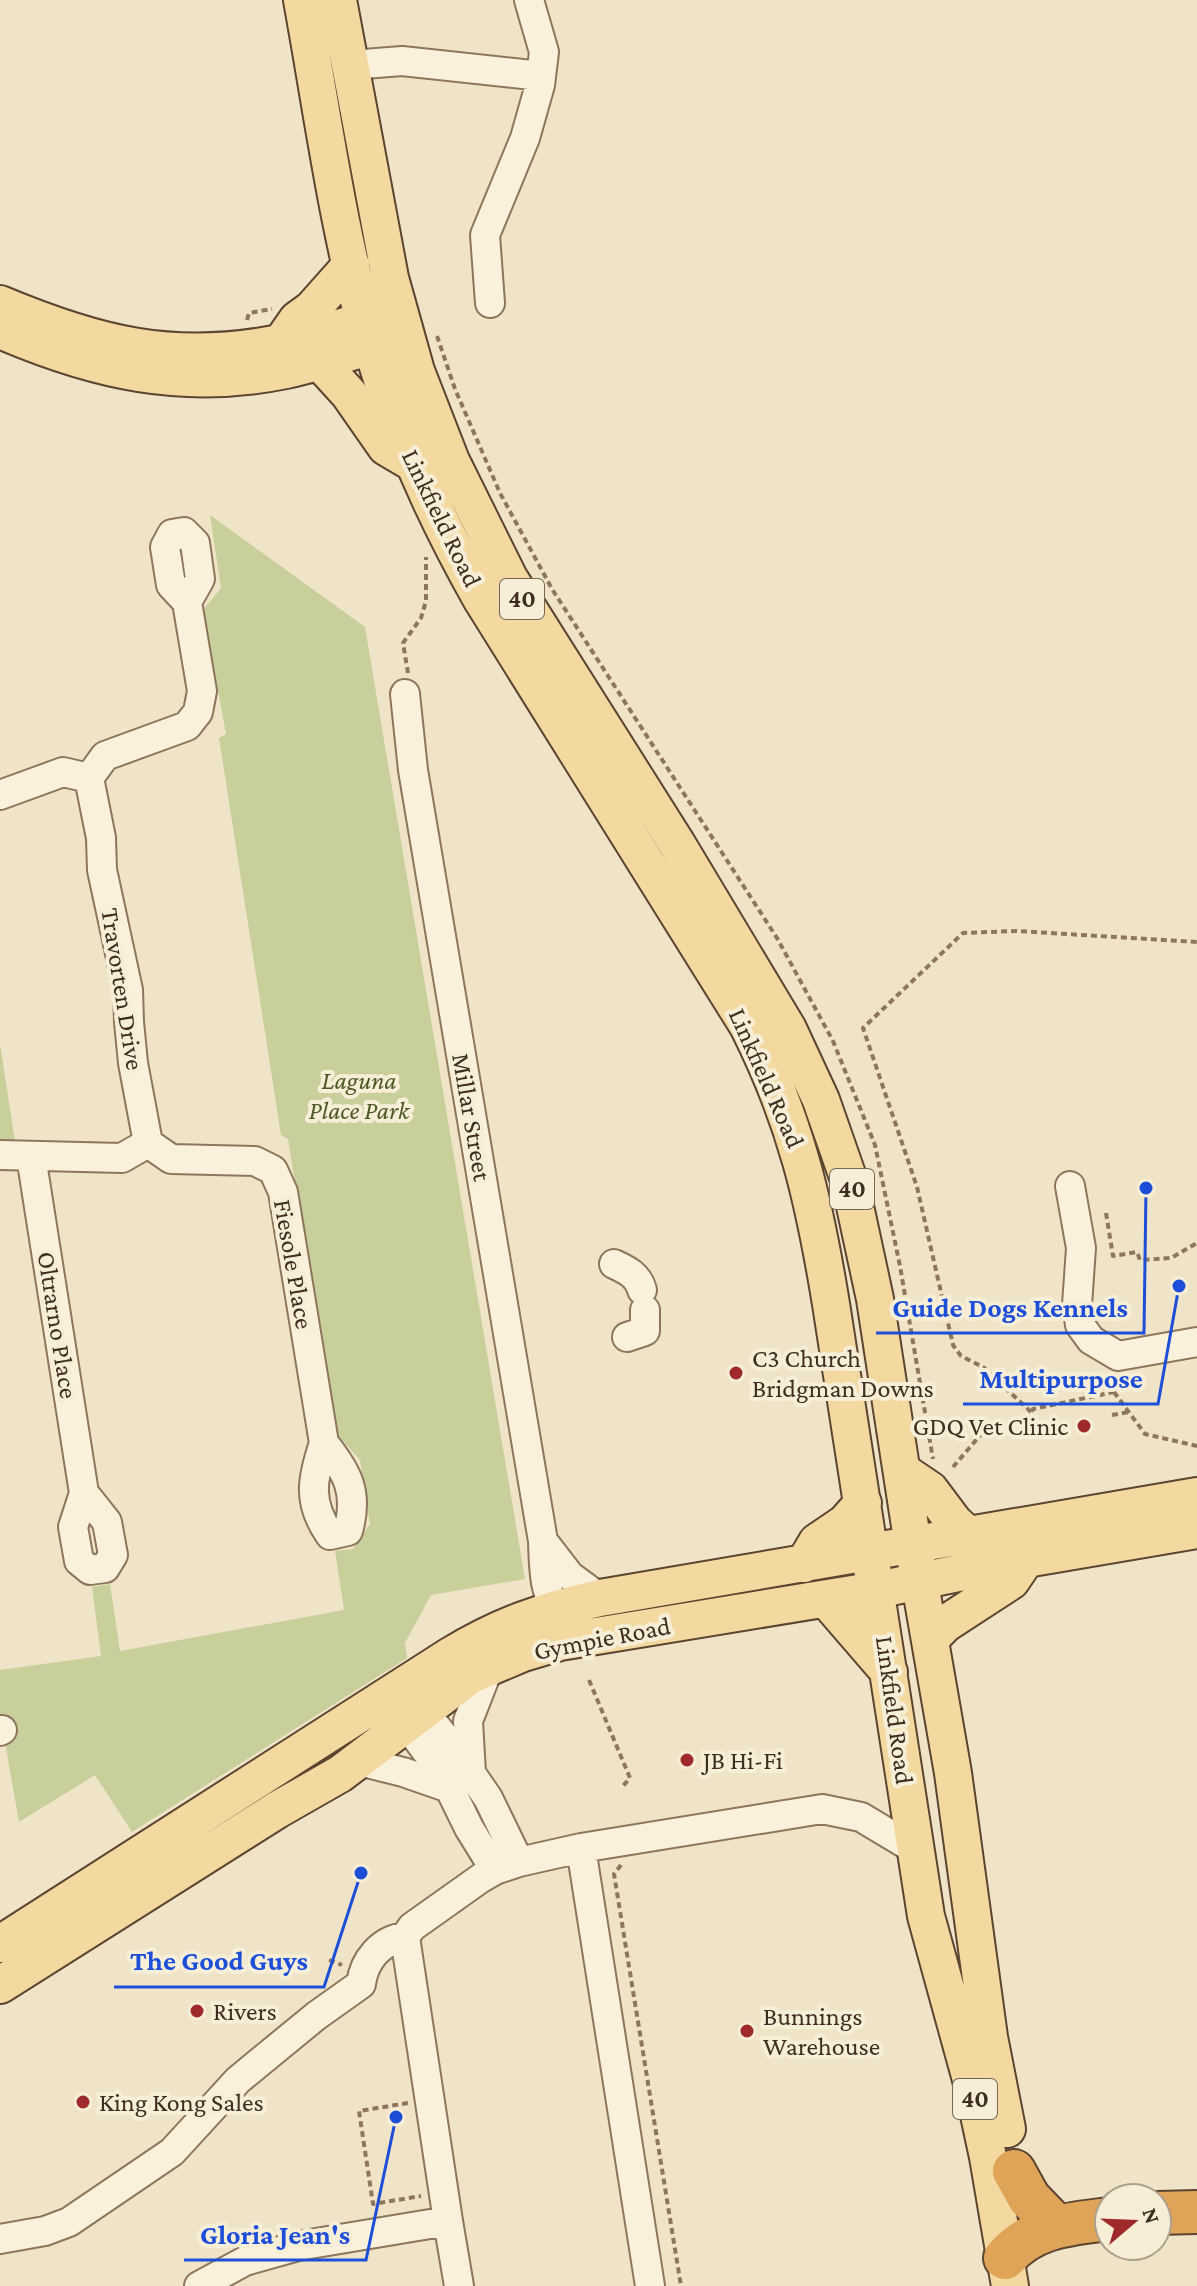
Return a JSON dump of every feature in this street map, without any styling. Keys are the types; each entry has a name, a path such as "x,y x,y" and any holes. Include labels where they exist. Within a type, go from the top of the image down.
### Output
{"highway":[{"path":"1014,2171 1029,2198 1024,2259 1093,2227"},
{"path":"1173,2213 1197,2212"}],"main road":[{"name":"Linkfield Road","path":"302,0 351,265 368,333 413,463 453,549 482,600 733,1000 772,1076 804,1164 816,1214 932,1942 979,2115 1024,2259"},
{"name":"Linkfield Road","path":"338,0 379,225 402,323 432,415 451,461 509,578 755,971 810,1075 833,1131 861,1224 953,1773 989,2037 1014,2171"},
{"path":"281,343 297,320 312,309 351,265"},
{"path":"0,304 94,340 147,349 219,351 368,333 402,323"},
{"path":"0,330 85,363 188,379 255,375 319,361 368,333"},
{"name":"40","path":"319,361 349,394 386,447 413,463"},
{"path":"902,1471 930,1490 969,1536"},
{"name":"Gympie Road","path":"0,1944 404,1704 490,1633 554,1609 600,1598 1197,1496"},
{"path":"804,1564 817,1542 845,1523 863,1503"},
{"name":"Gympie Road","path":"0,1985 359,1761 404,1704 455,1686 489,1667 539,1647 877,1590 1026,1559 1197,1530"},
{"path":"930,1639 956,1616 1011,1581 1026,1559"},
{"path":"826,1599 889,1672"}],"street":[{"path":"490,303 485,235 525,138 541,76 544,52 529,0"},
{"path":"351,65 402,61 541,76"},
{"path":"0,795 63,772 89,778 105,756 187,726 198,712 202,691 187,602"},
{"name":"Millar Street","path":"405,694 413,770 543,1541 545,1587 564,1626 580,1639"},
{"name":"Travorten Drive","path":"89,778 101,838 102,870 128,990 133,1063 148,1143"},
{"path":"0,1155 122,1158 148,1143"},
{"name":"Fiesole Place","path":"148,1143 171,1159 255,1161 273,1170 283,1192 324,1443"},
{"name":"Oltrarno Place","path":"31,1156 84,1493"},
{"path":"1070,1186 1081,1248 1077,1305 1080,1325 1091,1340 1118,1356 1197,1342"},
{"path":"614,1264 629,1271 639,1281 643,1300 645,1331 627,1337"},
{"name":"Millar Street","path":"543,1541 570,1576 600,1598"},
{"path":"489,1667 468,1721 461,1781 469,1828 507,1866"},
{"path":"404,1704 461,1781"},
{"path":"359,1761 461,1781"},
{"path":"459,2286 405,1937 412,1927 507,1866 581,1848 822,1809 861,1817 916,1850"},
{"path":"581,1848 650,2286"},
{"path":"0,2239 45,2231 69,2222 172,2152 238,2080 316,2016 361,1984 377,1948 392,1939 405,1937"},
{"path":"199,2286 245,2261 298,2246 448,2221"}],"path":[{"path":"405,694 408,669 403,643 421,618 426,601 427,570 423,550"},
{"path":"1031,1412 983,1367 961,1356 953,1345 917,1187 863,1028 963,933 1017,931 1197,942"},
{"path":"1106,1213 1113,1256 1137,1252 1140,1260 1171,1258 1197,1243"},
{"path":"1103,1370 1114,1392 1145,1434 1197,1446"},
{"path":"953,1467 983,1432 1029,1416 1033,1409 1114,1392"},
{"path":"1112,1415 1129,1412"},
{"path":"589,1680 630,1778 622,1787"},
{"path":"620,1859 621,1867 614,1874 681,2286"},
{"path":"329,1960 348,1967"},
{"path":"410,2102 359,2111 373,2204 429,2195"}],"green space":[{"name":"Laguna Place Park","path":"210,515 365,627 525,1579 431,1595 405,1643 407,1658 132,1832 95,1775 19,1822 4,1737 0,1737 0,1670 101,1656 92,1587 110,1584 120,1651 344,1610 335,1551 353,1549 370,1524 360,1460 335,1432 288,1139 281,1135 219,738 226,734 203,610 221,588"},
{"path":"0,1044 15,1141 0,1140"}],"place":[{"name":"Guide Dogs Kennels","path":"1146,1188"},
{"name":"Multipurpose","path":"1179,1286"},
{"name":"C3 Church Bridgman Downs","path":"736,1373"},
{"name":"GDQ Vet Clinic","path":"1084,1426"},
{"name":"JB Hi-Fi","path":"687,1760"},
{"name":"The Good Guys","path":"361,1873"},
{"name":"Rivers","path":"197,2011"},
{"name":"Bunnings Warehouse","path":"747,2031"},
{"name":"King Kong Sales","path":"83,2102"},
{"name":"Gloria Jean's","path":"396,2117"}]}
